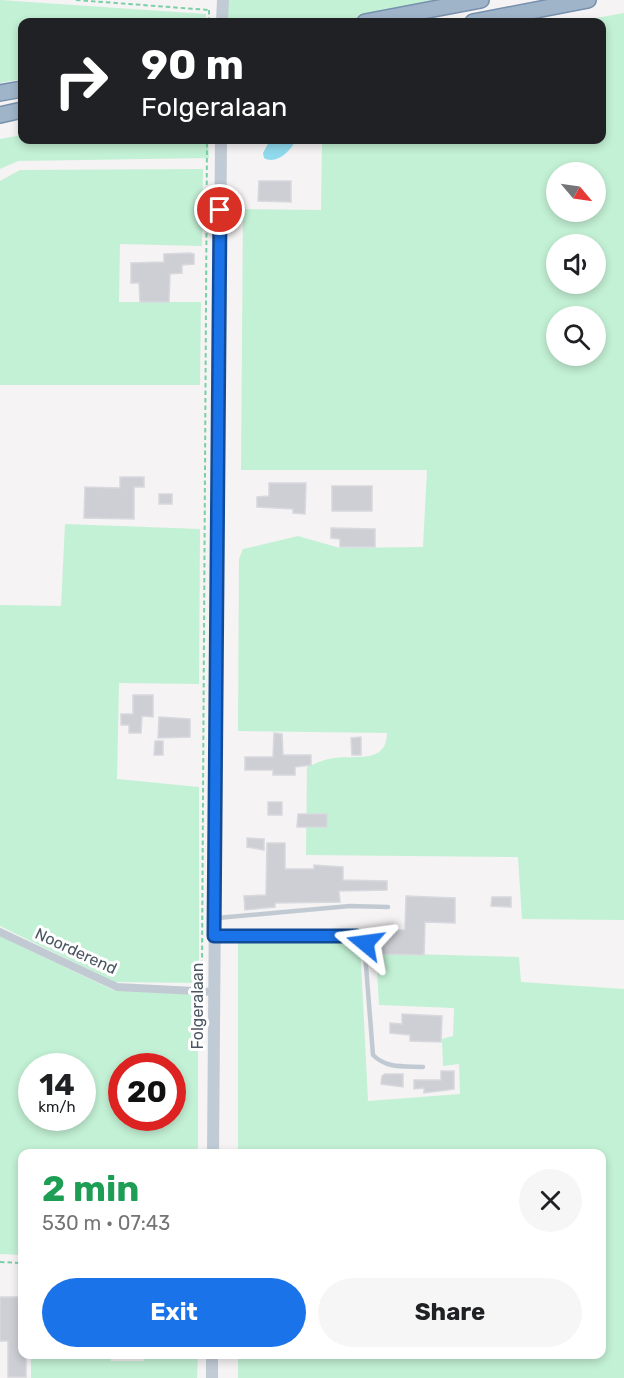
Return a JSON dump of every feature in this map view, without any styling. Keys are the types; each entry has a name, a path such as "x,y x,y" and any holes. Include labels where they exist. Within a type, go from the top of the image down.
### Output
{"highway":[{"path":"386,18 481,0"},
{"path":"494,18 588,0"},
{"path":"0,93 18,90"},
{"path":"0,115 18,111"}],"main road":[{"path":"222,18 223,0"},
{"name":"Folgeralaan","path":"213,1149 221,144"},
{"path":"212,1359 212,1378"}],"street":[{"name":"Noorderend","path":"0,932 117,987 214,992"}],"lane":[{"path":"214,918 350,906 388,907"},
{"path":"214,936 357,936 364,940 374,1055 381,1063 390,1066 423,1067"}],"path":[{"path":"76,0 209,10 209,18"},
{"path":"198,991 202,975 207,144"},
{"path":"0,1262 18,1263"}],"green space":[{"path":"0,0 206,14 206,18 18,18 18,80 0,83"},
{"path":"228,0 458,0 358,18 227,18"},
{"path":"624,13 624,920 522,919 518,857 306,855 307,767 331,759 376,754 386,743 387,733 238,731 239,559 243,549 298,536 340,548 423,547 427,470 241,470 243,209 321,210 322,144 606,144 606,18 596,18"},
{"path":"18,136 18,144 208,144 209,158 18,161 0,169 0,139"},
{"path":"203,169 202,246 120,244 119,302 201,302 200,385 0,385 0,181 20,170"},
{"path":"65,524 200,529 199,684 119,683 117,779 199,787 199,983 114,982 0,926 0,605 61,606"},
{"path":"0,936 113,990 198,995 198,1149 18,1149 18,1255 0,1254"},
{"path":"254,941 360,943 368,1101 460,1094 459,1064 443,1066 442,1039 453,1036 454,1008 379,1005 376,953 519,957 521,982 624,989 624,1378 238,1378 238,1359 606,1359 606,1149 238,1149 238,943"},
{"path":"31,1359 144,1361 144,1359 198,1359 197,1378 31,1378"}],"water":[{"path":"268,144 294,144 278,159 264,158 263,153"}],"building":[{"path":"259,181 291,181 291,202 258,201"},
{"path":"164,254 194,254 194,264 182,265 182,273 170,274 169,302 140,302 139,283 131,283 131,263 164,262"},
{"path":"120,477 144,477 144,487 134,487 134,519 84,518 85,487 120,488"},
{"path":"269,483 306,483 305,514 293,513 293,509 257,507 257,497 269,496"},
{"path":"332,486 372,486 372,511 332,511"},
{"path":"159,494 172,494 172,504 159,504"},
{"path":"331,528 375,529 375,547 340,547 340,539 331,538"},
{"path":"133,695 153,695 153,717 142,716 141,733 129,733 129,725 121,725 121,714 133,714"},
{"path":"159,717 190,719 190,737 158,738"},
{"path":"274,733 282,734 283,755 311,755 311,765 295,767 295,775 273,775 273,770 245,770 245,757 273,757"},
{"path":"361,737 361,755 352,755 351,738"},
{"path":"155,741 163,741 163,755 154,755"},
{"path":"268,802 282,802 282,815 268,815"},
{"path":"298,814 327,814 327,827 297,827"},
{"path":"247,838 264,839 264,850 247,847"},
{"path":"267,843 285,843 285,869 314,869 314,865 343,867 343,880 387,881 387,890 339,891 340,902 275,903 275,907 245,910 244,896 266,895"},
{"path":"406,896 455,898 455,923 425,922 424,955 382,954 383,930 405,930"},
{"path":"492,897 511,897 511,907 491,906"},
{"path":"402,1014 442,1016 441,1042 410,1041 410,1035 390,1033 390,1023 402,1024"},
{"path":"441,1071 454,1071 454,1089 424,1093 424,1088 414,1089 414,1080 441,1080"},
{"path":"403,1074 403,1087 381,1084 382,1076"},
{"path":"0,1297 18,1297 18,1359 26,1359 26,1377 8,1377 8,1341 0,1341"}],"route":[{"path":"220,210 214,936 357,936 365,943"}]}
